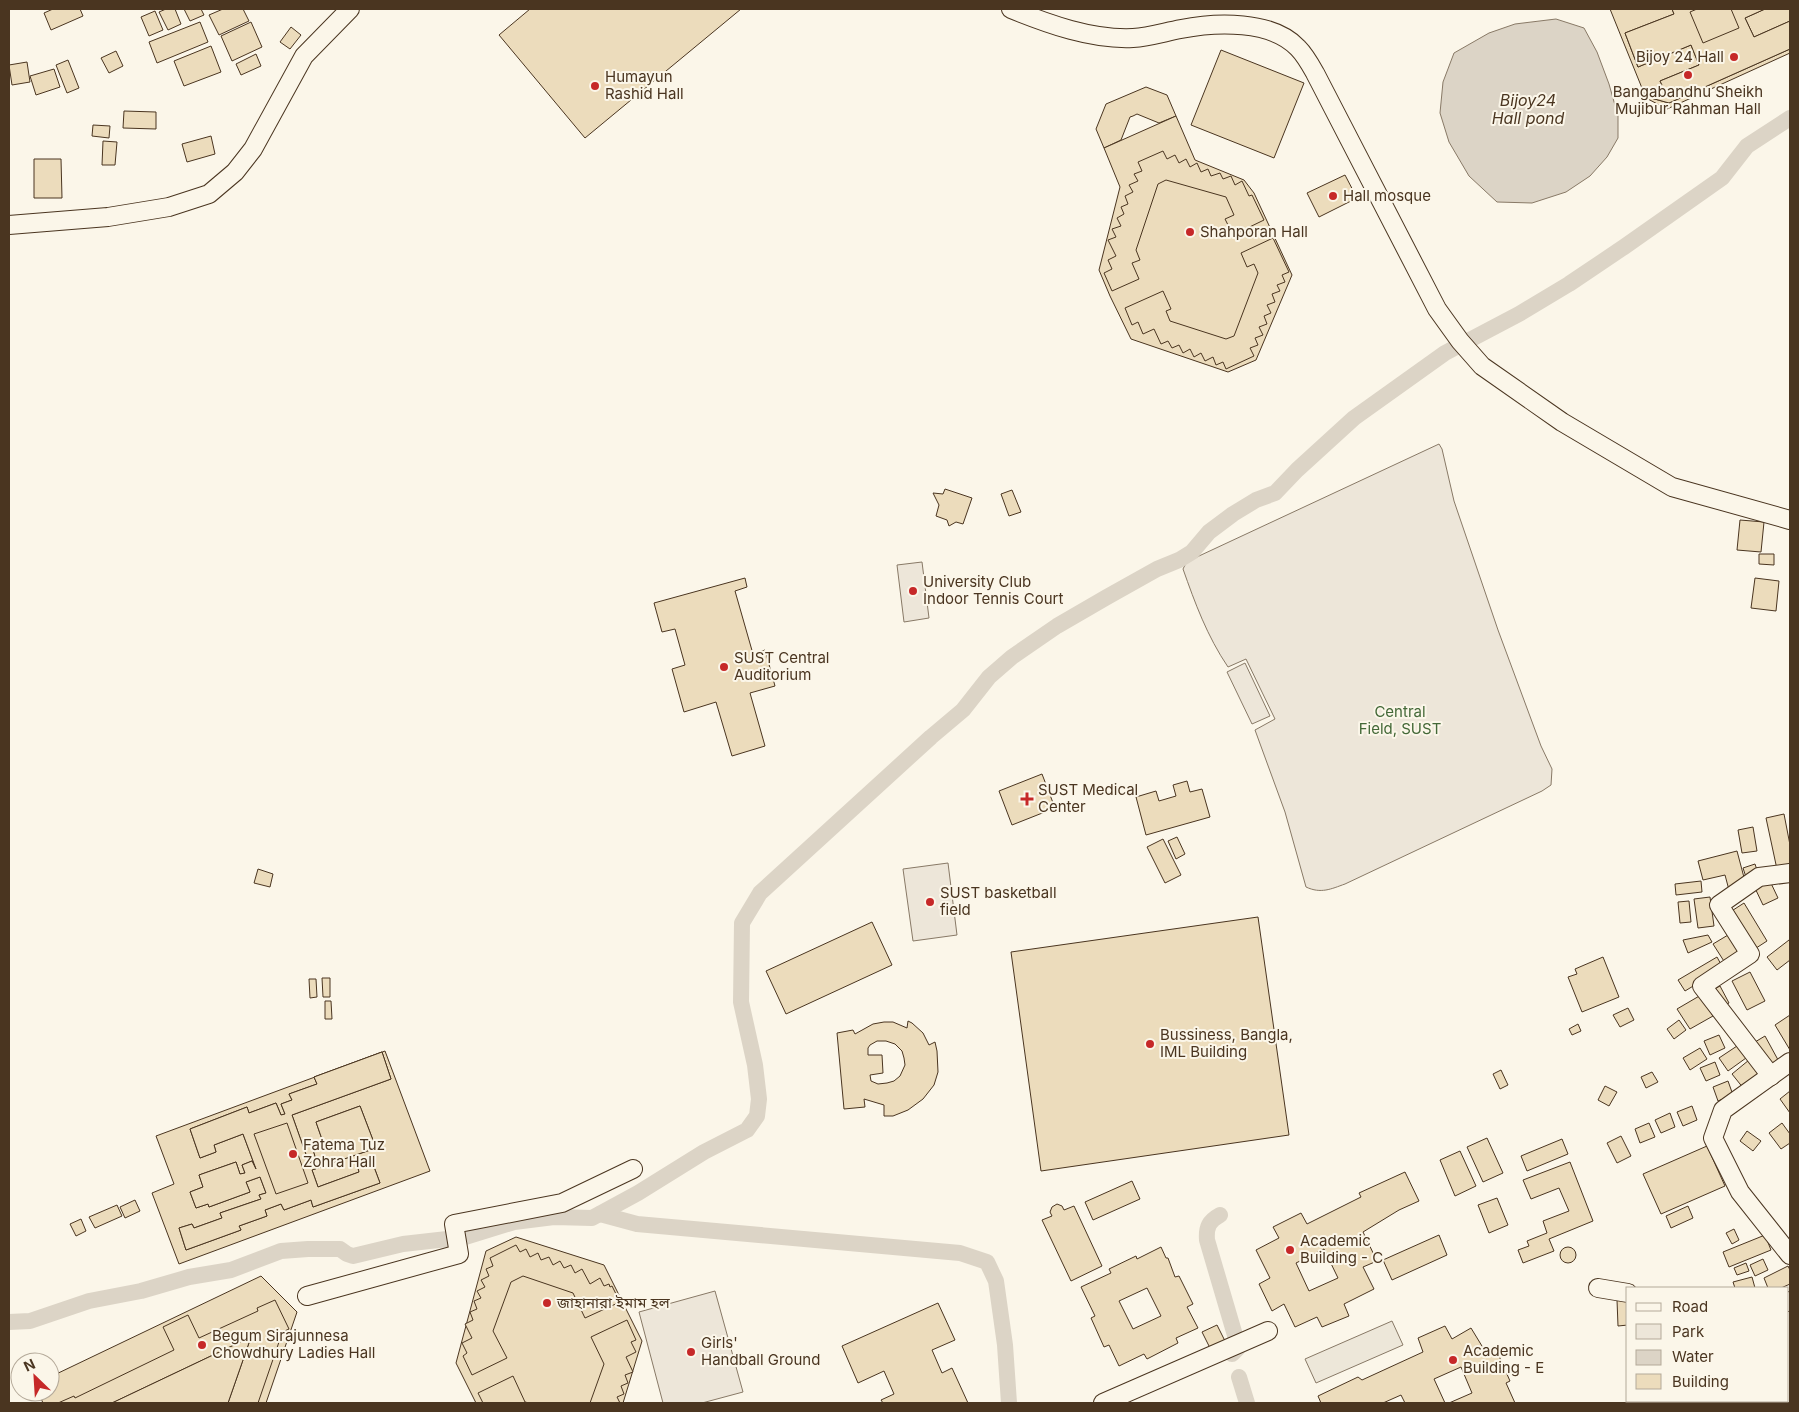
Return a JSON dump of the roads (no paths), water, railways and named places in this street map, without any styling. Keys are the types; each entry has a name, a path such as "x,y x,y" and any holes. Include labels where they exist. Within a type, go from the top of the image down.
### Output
{"street":[{"path":"9,225 108,218 169,208 209,194 235,172 253,149 304,56 350,9"},
{"path":"1011,9 1032,18 1094,35 1131,38 1184,28 1232,25 1264,29 1287,39 1297,47 1315,73 1437,309 1462,344 1482,366 1562,422 1672,487 1790,520"},
{"path":"1771,1076 1702,986 1750,954 1720,905 1759,877 1790,873"},
{"path":"1790,1062 1723,1110 1713,1138 1740,1192 1790,1254"},
{"path":"307,1296 459,1254 454,1224 562,1203 633,1169"},
{"path":"1598,1288 1626,1293"},
{"path":"1103,1403 1268,1331"}],"water":[{"name":"Bijoy24 Hall pond","path":"1556,19 1584,28 1597,52 1618,116 1618,138 1607,157 1590,176 1566,192 1532,203 1497,202 1469,176 1449,142 1440,113 1443,82 1454,53 1489,33 1515,24"}],"waterway":[{"path":"9,1322 30,1321 89,1301 141,1291 189,1277 231,1270 281,1251 340,1249 353,1256 403,1244 465,1237 514,1222 554,1217 592,1218 638,1193 704,1152 747,1130 757,1116 759,1099 755,1065 741,1002 742,923 760,893 963,710 989,677 1012,657 1057,626 1157,569 1179,560 1192,552 1209,532 1233,514 1256,500 1275,493 1297,470 1354,418 1445,353 1519,314 1569,284 1624,247 1722,178 1747,146 1790,118"},
{"path":"600,1214 637,1224 960,1253 987,1262 996,1281 1005,1345 1009,1403"},
{"path":"1220,1215 1209,1225 1207,1240 1237,1342 1238,1348 1232,1354"},
{"path":"1239,1377 1247,1403"}],"place":[{"name":"Bijoy 24 Hall","path":"1734,57"},
{"name":"Bangabandhu Sheikh Mujibur Rahman Hall","path":"1688,75"},
{"name":"Humayun Rashid Hall","path":"595,86"},
{"name":"Hall mosque","path":"1333,196"},
{"name":"Shahporan Hall","path":"1190,232"},
{"name":"University Club Indoor Tennis Court","path":"913,591"},
{"name":"SUST Central Auditorium","path":"724,667"},
{"name":"SUST Medical Center","path":"1027,799"},
{"name":"SUST basketball field","path":"930,902"},
{"name":"Bussiness, Bangla, IML Building","path":"1150,1044"},
{"name":"Fatema Tuz Zohra Hall","path":"293,1154"},
{"name":"Academic Building - C","path":"1290,1250"},
{"name":"জাহানারা ইমাম হল","path":"547,1303"},
{"name":"Begum Sirajunnesa Chowdhury Ladies Hall","path":"202,1345"},
{"name":"Girls' Handball Ground","path":"691,1352"},
{"name":"Academic Building - E","path":"1453,1360"}],"park label":[{"name":"Central Field, SUST","path":"1400,720"}]}
